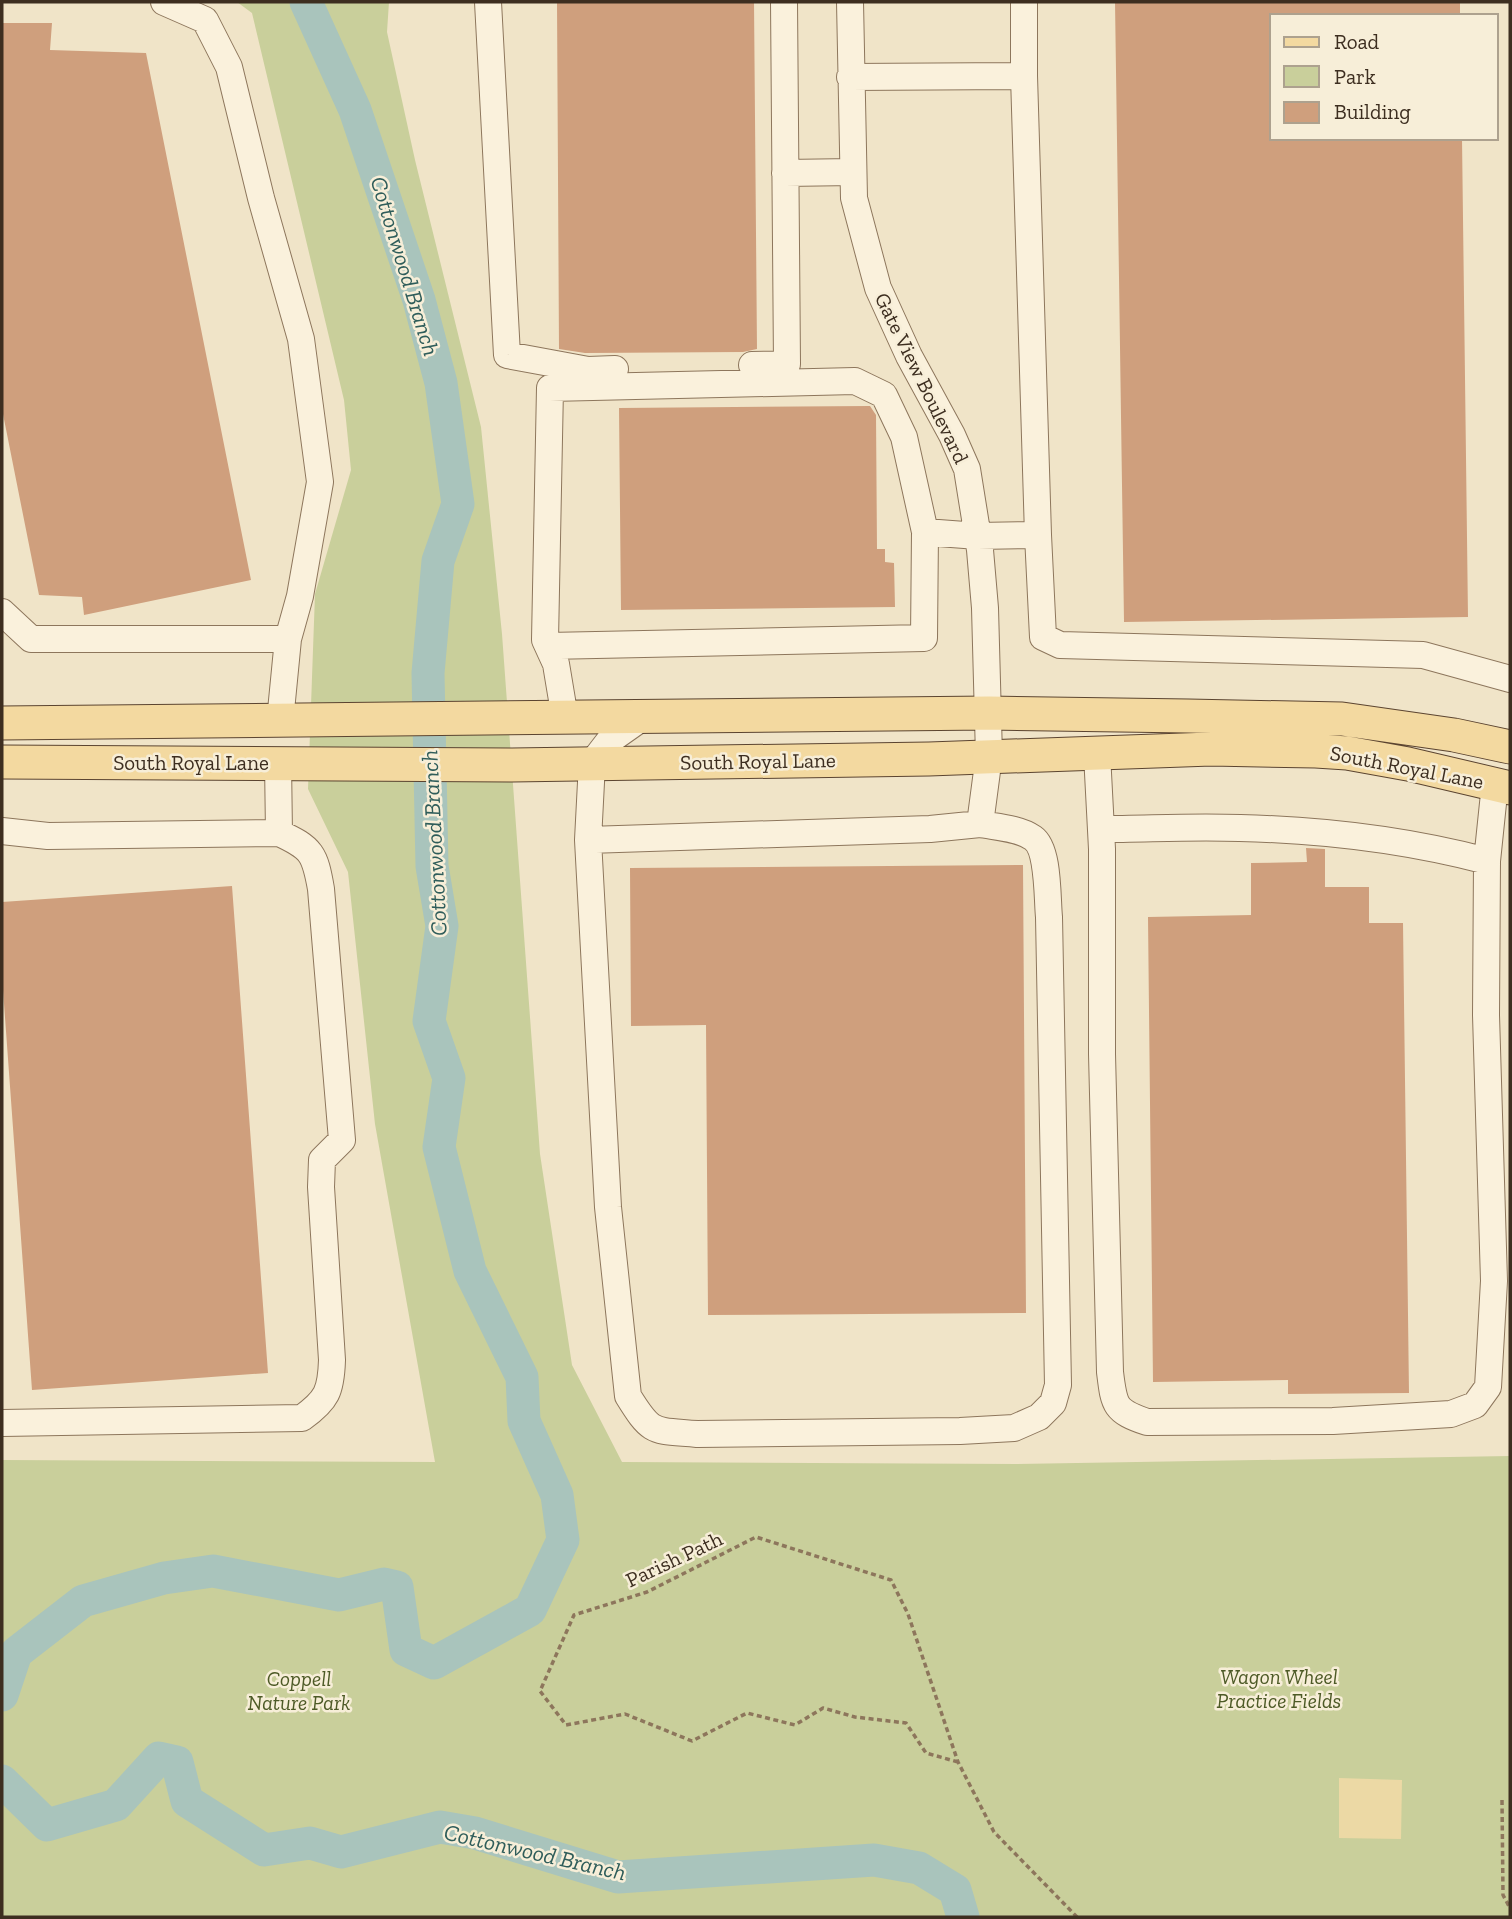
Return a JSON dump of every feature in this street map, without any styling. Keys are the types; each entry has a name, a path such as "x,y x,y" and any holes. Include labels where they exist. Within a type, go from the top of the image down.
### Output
{"main road":[{"name":"South Royal Lane","path":"2,723 989,713 1342,719 1510,746"},
{"path":"201,762 247,753 267,740 281,721"},
{"path":"1503,786 1510,746"},
{"name":"South Royal Lane","path":"2,762 512,765 929,760 1211,749 1347,753 1503,786"}],"street":[{"path":"164,2 205,20 229,67 261,198 301,339 320,482 300,596 288,639 281,721"},
{"path":"488,2 507,355 588,370 788,364 784,2"},
{"name":"Gate View Boulevard","path":"850,2 854,198 878,289 967,468 978,536 985,608 989,713 989,756 980,824"},
{"path":"1024,2 1024,76 1043,636 1060,645 1423,655 1510,679"},
{"path":"850,77 1024,76"},
{"path":"785,173 853,172"},
{"path":"548,646 924,638 925,532 904,437 884,395 855,381 550,388 545,640 556,664 549,718"},
{"path":"925,532 978,536 1038,535"},
{"path":"2,612 31,639 288,639"},
{"path":"588,840 930,829 980,824 1015,830 1035,838 1044,854 1049,917 1058,1385 1053,1403 1039,1417 1014,1428 960,1431 697,1434 659,1431 645,1423 628,1396 608,1207 588,840 592,763 609,741 643,717"},
{"path":"1097,754 1101,829 1102,1054 1110,1372 1113,1400 1126,1415 1147,1422 1333,1421 1451,1414 1475,1405 1488,1387 1494,1281 1486,1016 1487,861 1503,786"},
{"path":"278,762 279,833"},
{"path":"1101,829 1240,828 1356,836 1457,853 1487,861"},
{"path":"2,831 48,836 279,833 302,844 316,861 321,890 342,1140 322,1160 321,1187 332,1360 331,1386 320,1405 302,1418 2,1423"}],"path":[{"name":"Parish Path","path":"958,1762 926,1753 906,1723 855,1717 823,1708 794,1725 747,1713 692,1741 625,1714 566,1725 540,1691 574,1615 648,1592 756,1537 891,1580 908,1614 958,1762 994,1832 1077,1917"},
{"path":"1502,1800 1503,1895 1510,1908"}],"green space":[{"path":"237,2 389,2 387,32 415,160 481,427 502,634 540,1154 572,1365 622,1462 1017,1464 1510,1456 1510,1917 2,1917 2,1460 435,1462 375,1124 348,872 308,789 315,594 351,470 344,400 252,13"}],"sand":[{"path":"1339,1778 1402,1780 1401,1839 1339,1838"}],"building":[{"path":"557,2 754,2 757,349 743,352 585,353 559,349"},
{"path":"1115,2 1460,2 1460,14 1270,14 1270,140 1462,140 1468,617 1124,622"},
{"path":"2,23 52,23 50,50 146,53 251,580 84,615 82,597 39,595 2,409"},
{"path":"870,406 876,415 877,549 885,549 885,562 894,563 895,607 621,610 619,408"},
{"path":"1306,848 1325,849 1325,887 1369,887 1369,923 1403,923 1409,1393 1288,1394 1288,1380 1153,1382 1148,917 1251,915 1251,863 1307,862"},
{"path":"1023,865 1026,1313 708,1315 706,1025 631,1026 630,868"},
{"path":"232,886 268,1373 32,1390 2,976 2,902"}],"waterway":[{"name":"Cottonwood Branch","path":"2,1695 16,1653 83,1601 164,1578 213,1571 339,1595 384,1584 397,1587 406,1650 434,1663 530,1610 563,1540 557,1495 524,1421 522,1377 470,1271 439,1147 449,1078 429,1021 442,926 432,866 428,673 438,561 458,504 441,383 419,300 355,110 306,2"},
{"name":"Cottonwood Branch","path":"2,1781 47,1825 116,1805 159,1758 177,1762 187,1801 264,1850 310,1843 341,1852 440,1827 475,1833 618,1877 874,1860 919,1868 955,1890 963,1917"}],"park label":[{"name":"Wagon Wheel Practice Fields","path":"1279,1688"},
{"name":"Coppell Nature Park","path":"299,1690"}]}
